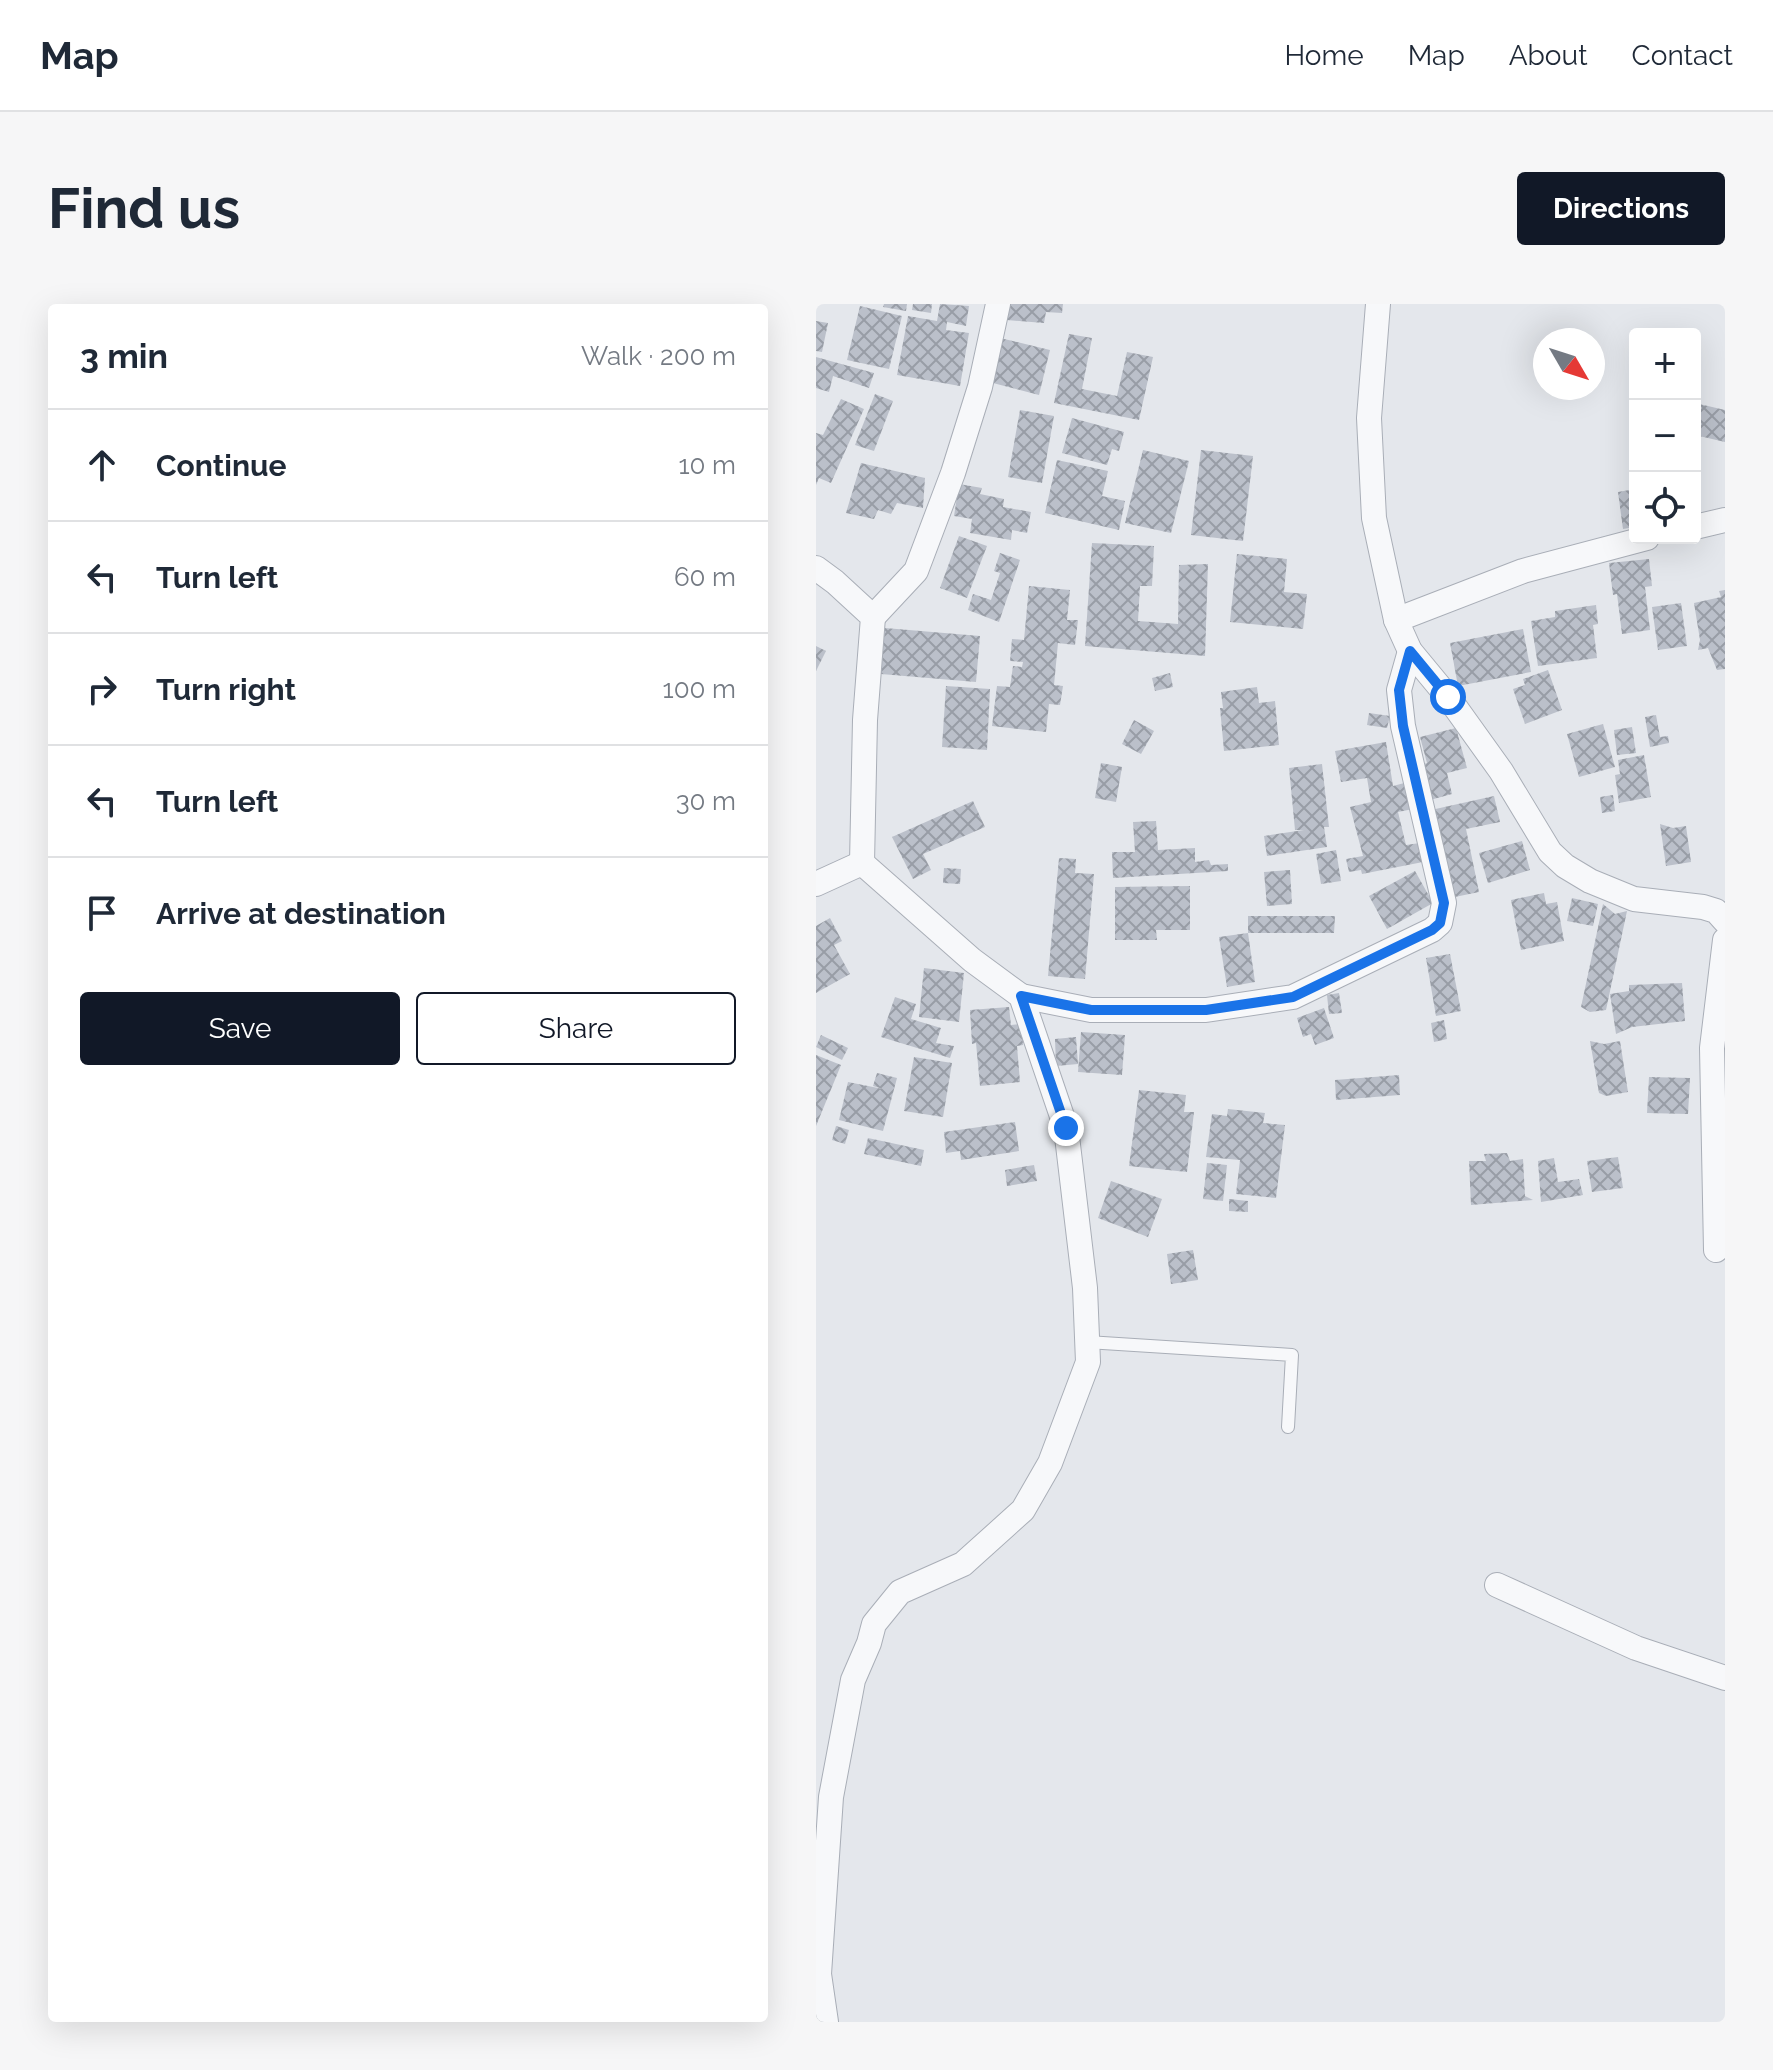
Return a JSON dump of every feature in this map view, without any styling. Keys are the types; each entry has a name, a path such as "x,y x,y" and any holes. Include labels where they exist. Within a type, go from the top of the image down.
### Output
{"street":[{"path":"998,304 975,402 953,473 916,571 873,617 865,720 862,863 972,960 1021,996 1091,1010 1206,1010 1293,997 1432,930 1440,923 1444,903 1403,726 1399,690 1410,651"},
{"path":"1378,304 1369,418 1374,518 1396,620 1410,651 1501,771 1550,852 1565,866 1590,881 1634,899 1703,907 1716,911 1725,921"},
{"path":"1701,526 1725,520"},
{"path":"1396,620 1523,571 1629,543"},
{"path":"816,568 873,617"},
{"path":"816,884 862,863"},
{"path":"1716,1250 1712,1048 1725,940"},
{"path":"826,2022 819,1974 831,1797 853,1680 874,1624 900,1592 963,1564 1023,1510 1050,1463 1088,1362 1085,1288 1066,1128 1021,996"},
{"path":"1497,1585 1636,1648 1725,1678"}],"lane":[{"path":"1087,1342 1292,1355 1288,1427"}],"building":[{"path":"884,304 907,304 906,311 883,307"},
{"path":"913,304 932,304 931,313 912,310"},
{"path":"940,304 969,306 966,326 947,322 946,330 969,333 960,386 897,375 908,316 937,321"},
{"path":"1008,304 1063,304 1062,313 1046,312 1044,323 1007,320"},
{"path":"860,306 902,316 889,369 847,360"},
{"path":"816,321 828,323 822,352 816,351"},
{"path":"1069,334 1092,338 1082,389 1117,396 1127,352 1153,357 1139,420 1054,403"},
{"path":"1000,338 1050,350 1039,395 989,382"},
{"path":"816,357 874,373 869,388 833,376 829,392 816,388"},
{"path":"875,394 893,401 874,451 855,445"},
{"path":"841,399 864,409 831,483 819,478 816,485 816,433 823,435"},
{"path":"1701,404 1725,410 1725,442 1701,436"},
{"path":"1020,410 1054,416 1042,483 1008,477"},
{"path":"1072,418 1124,432 1119,451 1112,449 1107,465 1062,453"},
{"path":"1143,450 1189,461 1171,533 1125,523"},
{"path":"1201,450 1253,456 1243,541 1191,535"},
{"path":"1057,460 1108,471 1102,496 1125,501 1119,530 1045,513"},
{"path":"861,463 925,478 923,508 897,503 891,514 878,510 874,519 846,513"},
{"path":"959,484 982,488 980,494 1004,499 1003,507 1031,512 1027,533 1012,530 1011,540 970,533 972,519 954,516"},
{"path":"1629,490 1629,528 1623,529 1618,492"},
{"path":"959,536 987,546 967,598 940,588"},
{"path":"1092,543 1154,546 1152,586 1140,586 1138,621 1178,624 1179,565 1208,564 1205,656 1085,646"},
{"path":"1000,553 1020,560 999,622 968,610 973,594 991,600 1000,573 994,571"},
{"path":"1237,554 1287,559 1284,592 1307,594 1303,629 1230,622"},
{"path":"1649,559 1652,586 1645,587 1650,630 1622,634 1609,563"},
{"path":"1029,586 1070,590 1067,620 1078,620 1075,645 1058,643 1054,685 1063,686 1060,705 1049,704 1046,732 992,726 997,686 1010,687 1013,666 1022,667 1023,662 1010,661 1012,639 1024,640"},
{"path":"1725,590 1725,669 1717,670 1708,648 1698,650 1700,640 1694,603 1721,597 1719,591"},
{"path":"1681,603 1687,646 1658,650 1652,607"},
{"path":"1596,605 1598,624 1593,625 1597,658 1538,666 1531,621 1555,617 1555,611"},
{"path":"885,628 980,636 976,682 881,674"},
{"path":"1523,629 1531,672 1458,686 1450,643"},
{"path":"816,646 826,651 816,671"},
{"path":"1548,670 1562,710 1525,724 1513,689 1525,685 1523,679"},
{"path":"1170,673 1173,687 1155,691 1152,678"},
{"path":"946,686 990,689 987,750 942,747"},
{"path":"1257,687 1259,703 1275,701 1279,745 1224,751 1221,692"},
{"path":"1369,713 1390,716 1387,728 1367,725"},
{"path":"1656,715 1660,737 1668,736 1669,743 1650,747 1645,717"},
{"path":"1134,720 1154,731 1141,754 1122,744"},
{"path":"1603,724 1615,767 1579,777 1567,734"},
{"path":"1632,727 1636,753 1617,755 1614,730"},
{"path":"1456,728 1467,768 1447,773 1452,794 1430,800 1421,765 1427,763 1420,737"},
{"path":"1386,742 1393,786 1408,782 1413,809 1398,812 1406,845 1420,843 1423,862 1362,874 1361,870 1349,872 1346,859 1363,856 1350,807 1371,802 1367,778 1341,782 1335,751"},
{"path":"1644,755 1651,797 1619,803 1615,775 1620,774 1618,760"},
{"path":"1101,763 1122,767 1116,802 1095,798"},
{"path":"1322,764 1329,827 1324,827 1327,847 1267,856 1264,836 1304,830 1295,830 1289,768"},
{"path":"1613,795 1615,811 1602,813 1600,797"},
{"path":"1494,796 1500,822 1466,829 1479,892 1450,898 1431,810"},
{"path":"973,801 985,827 923,854 931,870 913,879 892,837"},
{"path":"1156,821 1158,850 1195,848 1195,862 1209,860 1211,865 1228,864 1228,871 1113,878 1112,852 1135,852 1133,822"},
{"path":"1660,824 1673,828 1686,826 1691,862 1666,866"},
{"path":"1522,841 1530,870 1488,883 1479,853"},
{"path":"1336,850 1341,881 1321,884 1316,854"},
{"path":"1059,858 1076,859 1075,873 1094,874 1085,979 1048,976"},
{"path":"944,868 961,869 960,884 943,883"},
{"path":"1290,870 1292,904 1267,906 1264,872"},
{"path":"1415,871 1433,903 1387,929 1369,896"},
{"path":"1190,886 1190,930 1156,930 1157,940 1115,940 1115,887"},
{"path":"1544,893 1546,904 1557,902 1564,941 1521,950 1511,900"},
{"path":"1572,898 1598,904 1593,926 1567,921"},
{"path":"1603,904 1615,914 1627,911 1606,1010 1590,1012 1581,1007"},
{"path":"1248,916 1335,916 1334,933 1248,933"},
{"path":"830,918 842,941 834,945 850,974 816,993 816,926"},
{"path":"1248,933 1255,982 1227,987 1219,937"},
{"path":"1450,954 1461,1011 1436,1016 1426,958"},
{"path":"924,968 964,973 959,1022 919,1017"},
{"path":"1682,983 1685,1021 1632,1027 1616,1034 1610,994 1629,991 1629,985"},
{"path":"1339,993 1342,1013 1329,1014 1327,995"},
{"path":"895,997 916,1004 911,1019 941,1028 936,1043 954,1046 950,1058 881,1037"},
{"path":"1009,1007 1011,1025 1022,1024 1023,1045 1017,1046 1020,1082 980,1086 976,1043 972,1044 970,1010"},
{"path":"1324,1008 1334,1038 1315,1045 1311,1034 1303,1037 1297,1018"},
{"path":"1444,1020 1447,1039 1434,1042 1431,1023"},
{"path":"1081,1032 1125,1035 1122,1075 1078,1072"},
{"path":"821,1035 848,1048 842,1060 816,1047"},
{"path":"1076,1037 1078,1064 1056,1066 1055,1039"},
{"path":"1590,1041 1604,1044 1620,1041 1628,1092 1606,1096 1599,1093"},
{"path":"816,1055 841,1065 816,1126"},
{"path":"914,1057 952,1063 943,1117 904,1111"},
{"path":"877,1073 897,1078 883,1131 839,1120 848,1082 883,1089 873,1086"},
{"path":"1399,1075 1400,1095 1336,1100 1335,1080"},
{"path":"1649,1077 1690,1078 1688,1114 1647,1113"},
{"path":"1139,1090 1186,1095 1184,1112 1194,1112 1187,1172 1129,1166"},
{"path":"1228,1109 1265,1113 1263,1123 1285,1125 1276,1198 1236,1194 1240,1160 1206,1157 1212,1114 1227,1116"},
{"path":"1015,1122 1019,1151 961,1160 960,1151 946,1153 944,1132"},
{"path":"836,1126 849,1130 845,1144 832,1140"},
{"path":"868,1138 924,1150 921,1166 864,1154"},
{"path":"1507,1153 1510,1161 1523,1159 1525,1196 1533,1200 1471,1205 1469,1161 1486,1161 1484,1154"},
{"path":"1618,1157 1623,1188 1592,1192 1587,1161"},
{"path":"1554,1158 1558,1182 1579,1179 1583,1195 1541,1202 1538,1161"},
{"path":"1207,1163 1227,1165 1223,1201 1203,1199"},
{"path":"1034,1165 1037,1181 1007,1186 1005,1170"},
{"path":"1111,1181 1162,1199 1148,1237 1098,1218"},
{"path":"1229,1199 1248,1201 1248,1212 1229,1211"},
{"path":"1193,1250 1198,1280 1171,1284 1167,1254"}],"route":[{"path":"1066,1128 1021,996 1091,1010 1206,1010 1293,997 1432,930 1440,923 1444,903 1403,726 1399,690 1410,651 1448,697"}]}
